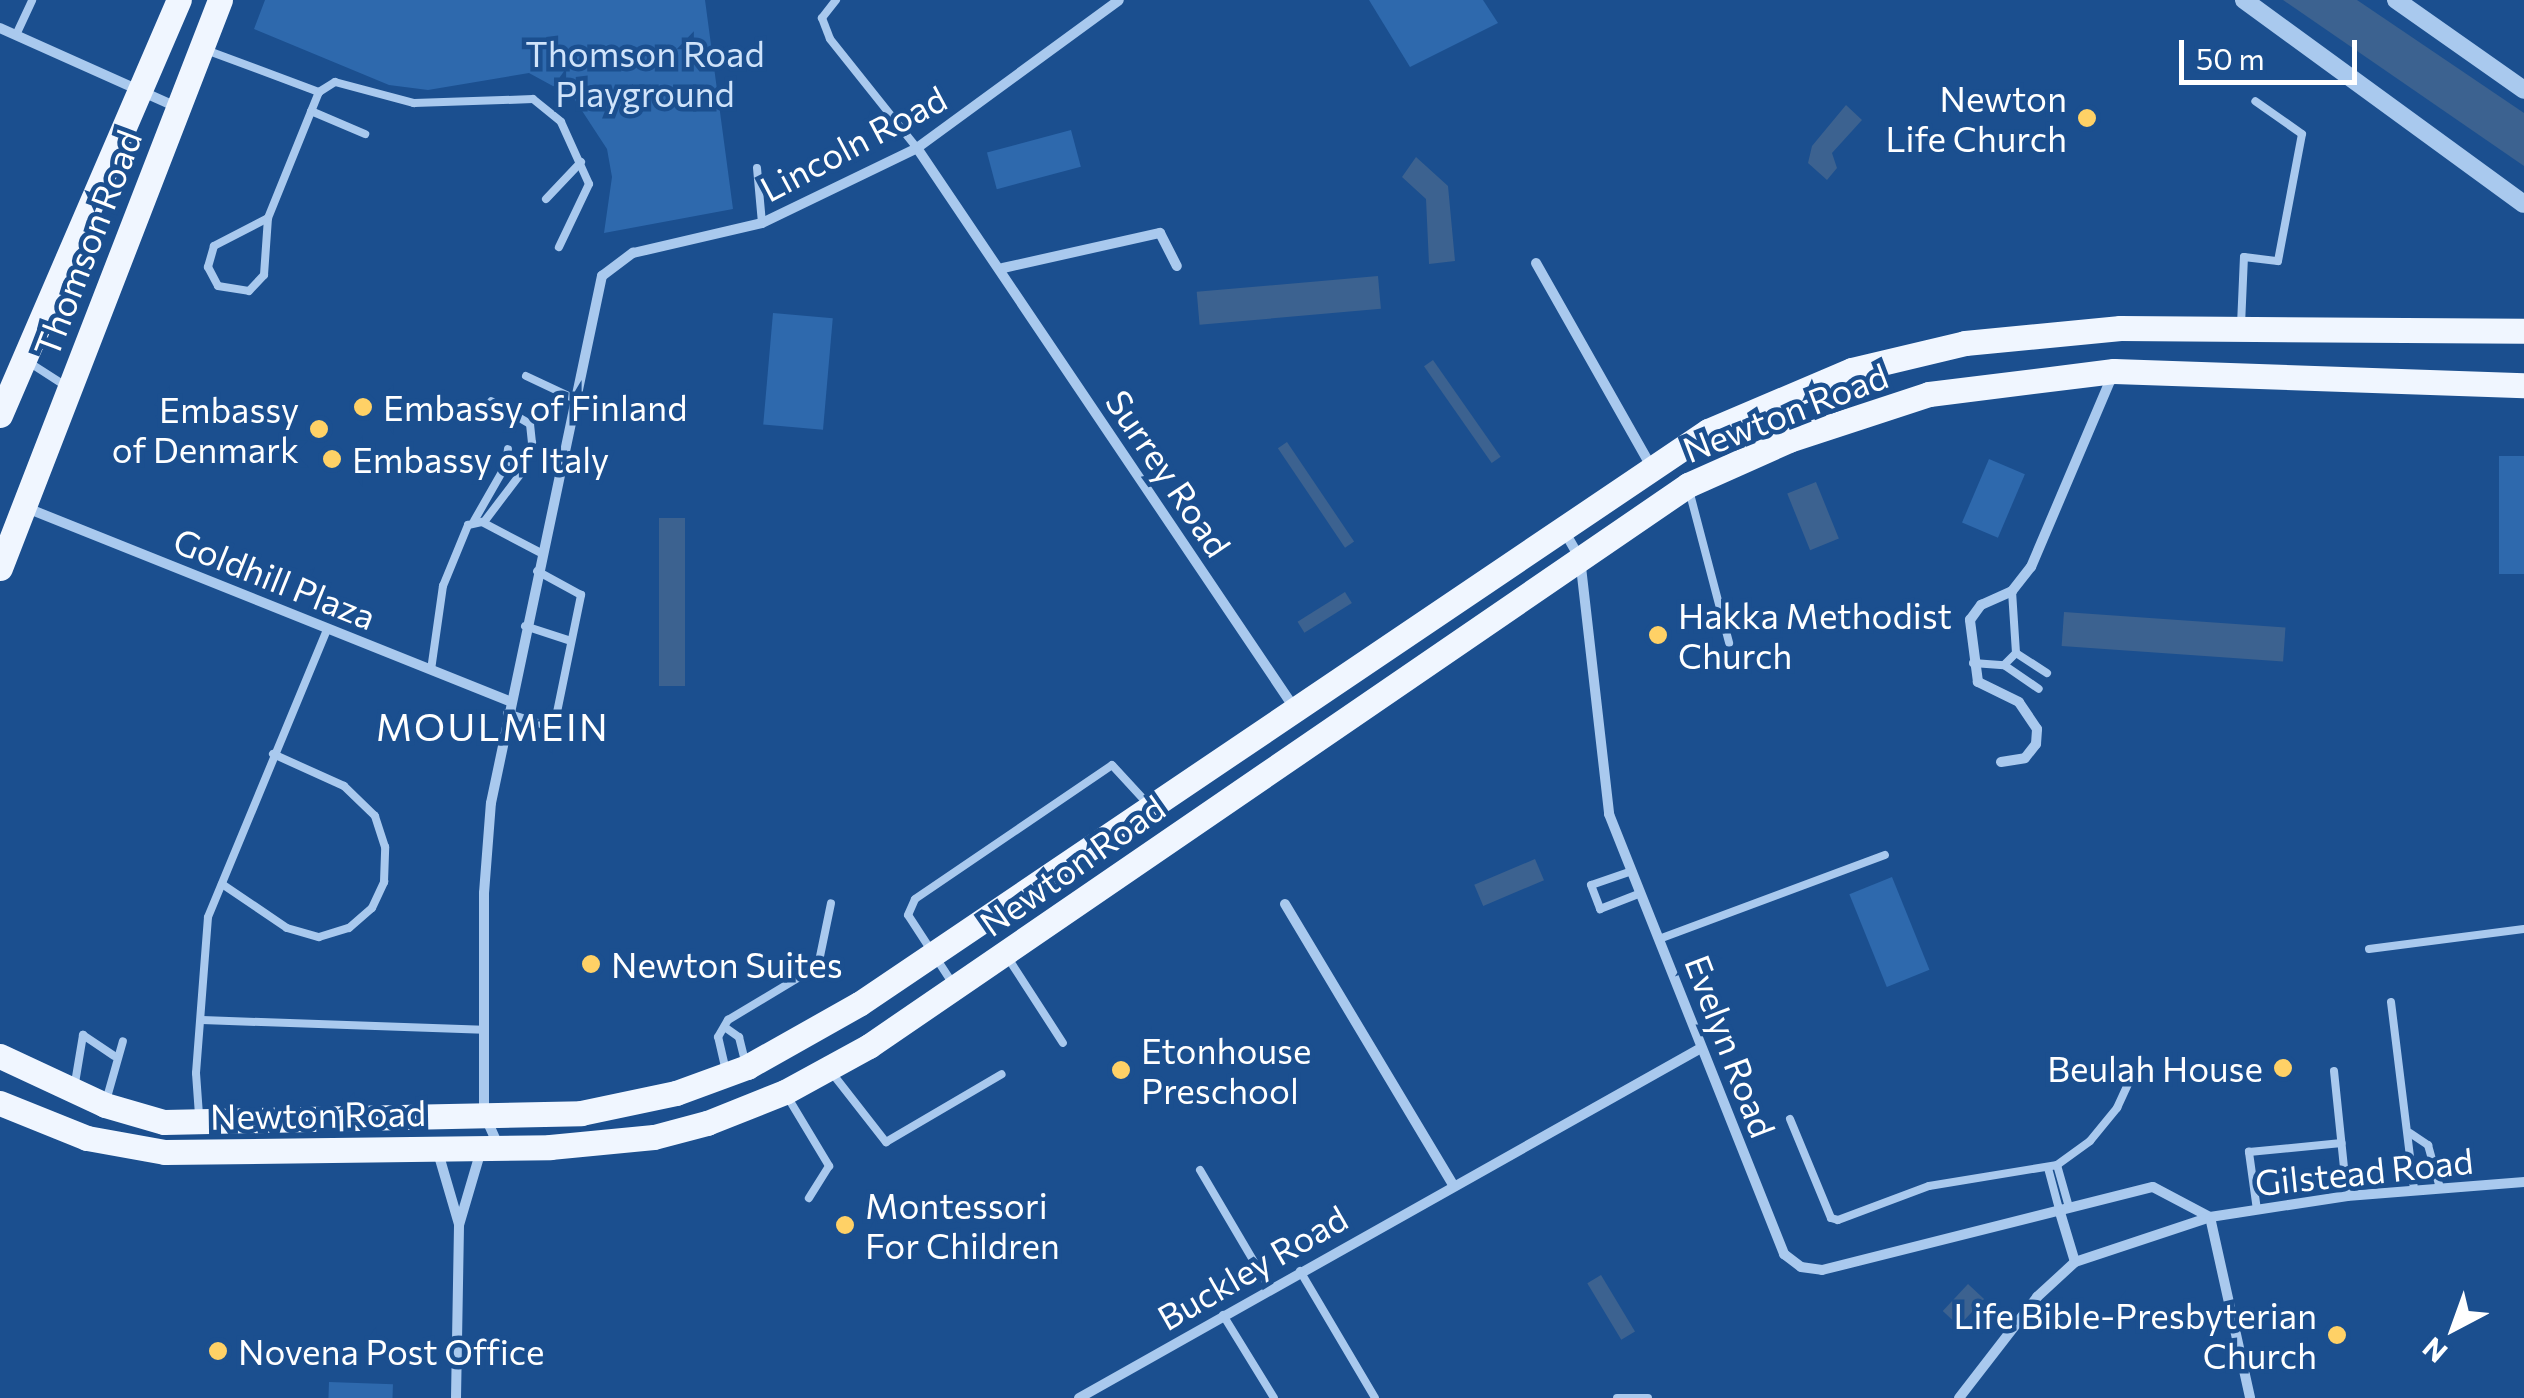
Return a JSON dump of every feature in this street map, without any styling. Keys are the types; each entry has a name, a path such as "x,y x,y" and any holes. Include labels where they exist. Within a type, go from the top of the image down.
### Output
{"main road":[{"name":"Thomson Road","path":"0,415 179,0"},
{"name":"Thomson Road","path":"0,568 220,0"},
{"name":"Newton Road","path":"0,1056 105,1105 164,1122 581,1113 676,1093 737,1070 934,954 1460,592 1708,431 1876,364 2004,339 2120,328 2524,331"},
{"name":"Newton Road","path":"0,1104 132,1149 490,1146 654,1137 785,1092 829,1070 956,988 1688,486 1789,440 1929,394 2114,370 2524,385"},
{"path":"1460,592 1480,594 1488,604 1480,626"}],"street":[{"name":"Lincoln Road","path":"573,398 596,288 608,268 633,253 762,224 917,148 1118,0"},
{"path":"2244,0 2524,204"},
{"path":"2396,0 2524,90"},
{"path":"0,28 178,107"},
{"name":"Surrey Road","path":"917,148 1003,268 1293,706"},
{"path":"1003,268 1160,233 1176,266"},
{"name":"Newton Road","path":"1536,263 1652,467"},
{"path":"2001,762 2025,758 2036,744 2036,728 2020,702 1978,682 1971,663 1970,620 1980,605 2012,592 2032,567 2114,370"},
{"path":"460,1225 490,1146 484,1114 484,893 508,707 573,398"},
{"name":"Goldhill Plaza","path":"22,506 430,670 508,707"},
{"name":"Evelyn Road","path":"1561,526 1580,558 1609,814 1784,1254 1800,1267 1822,1270 2064,1208"},
{"path":"1285,904 1452,1184"},
{"name":"Buckley Road","path":"1079,1398 1452,1184 1701,1048"},
{"path":"436,1146 460,1225 456,1398"},
{"name":"Gilstead Road","path":"1959,1398 2037,1297 2075,1262 2210,1217 2348,1196 2524,1182"},
{"name":"Gilstead Road","path":"2064,1208 2153,1187 2210,1217"},
{"path":"2064,1208 2075,1262"},
{"path":"2210,1217 2250,1398"}],"lane":[{"path":"16,35 32,0"},
{"name":"Surrey Road","path":"836,0 822,18 830,39 917,148"},
{"path":"200,48 319,92"},
{"path":"268,218 214,246 208,266 218,286 238,293 258,284 266,264 268,218 319,92 335,82 414,104 533,100 562,122 588,184 559,247"},
{"path":"2241,329 2244,257 2278,261 2302,134 2255,101"},
{"path":"311,111 366,134"},
{"path":"546,199 581,162"},
{"path":"757,168 762,224"},
{"path":"23,359 68,388"},
{"path":"526,376 573,398"},
{"path":"479,522 522,472 532,443 530,424 491,401"},
{"path":"430,670 443,586 506,466 508,448"},
{"path":"1688,486 1729,643"},
{"path":"479,522 541,553"},
{"path":"508,707 553,725 572,641 579,591 537,572"},
{"path":"2004,665 2016,653 2012,592"},
{"path":"525,626 572,641"},
{"path":"200,1123 208,918 327,629"},
{"path":"2016,653 2047,674"},
{"path":"1971,663 2004,665 2039,689"},
{"path":"222,884 287,928 319,937 349,928 372,908 384,882 385,847 374,816 344,786 273,754"},
{"path":"956,988 908,915 914,899 1112,765 1151,808"},
{"path":"1659,939 1885,855"},
{"path":"1632,870 1591,885 1600,909 1641,893"},
{"path":"737,1070 718,1037 730,1018 818,966 831,903"},
{"path":"2368,949 2524,928"},
{"path":"1006,954 1063,1043"},
{"path":"2390,1002 2410,1133 2414,1190"},
{"path":"202,1020 483,1030"},
{"path":"726,1028 739,1037 737,1070"},
{"path":"74,1092 83,1036 114,1056"},
{"path":"105,1105 114,1056 124,1041"},
{"path":"829,1070 886,1142 1002,1074"},
{"path":"1790,1119 1834,1220 1929,1186 2053,1167 2108,1119 2134,1071"},
{"path":"2334,1071 2348,1196"},
{"path":"785,1092 829,1166 808,1198"},
{"path":"2410,1133 2428,1145 2440,1188"},
{"path":"2258,1210 2249,1152 2342,1143"},
{"path":"2053,1167 2064,1208"},
{"path":"1200,1170 1270,1289"},
{"path":"1300,1271 1375,1398"},
{"path":"1224,1315 1274,1398"},
{"path":"1617,1398 1648,1398"}],"green space":[{"name":"Thomson Road Playground","path":"265,0 705,0 733,209 604,233 612,177 607,149 573,97 529,73 428,90 389,85 254,29"},
{"path":"1369,0 1483,0 1498,23 1410,67"},
{"path":"1071,130 1081,167 997,189 987,153"},
{"path":"773,313 833,318 823,430 763,425"},
{"path":"2499,456 2524,456 2524,574 2499,574"},
{"path":"1989,459 2025,474 1998,538 1962,523"},
{"path":"1892,877 1929,970 1887,987 1849,894"},
{"path":"329,1382 393,1384 392,1398 328,1398"}],"shaded area":[{"path":"2283,0 2357,0 2524,113 2524,166"},
{"path":"1846,105 1862,120 1832,153 1837,168 1827,180 1808,163 1812,146"},
{"path":"1416,157 1448,186 1455,261 1429,264 1426,199 1402,177"},
{"path":"1378,276 1381,309 1200,325 1197,292"},
{"path":"1433,360 1501,457 1492,463 1424,366"},
{"path":"1287,442 1354,541 1345,548 1278,448"},
{"path":"1816,482 1839,539 1810,550 1787,494"},
{"path":"659,518 685,518 685,686 659,686"},
{"path":"1345,592 1352,603 1304,633 1298,622"},
{"path":"2064,612 2285,627 2283,661 2062,646"},
{"path":"1535,859 1544,880 1483,906 1474,885"},
{"path":"1601,1275 1635,1332 1621,1340 1587,1283"},
{"path":"1968,1284 1984,1299 1959,1326 1943,1311"}],"place":[{"name":"Newton Life Church","path":"2087,118"},
{"name":"Embassy of Finland","path":"363,407"},
{"name":"Embassy of Denmark","path":"319,429"},
{"name":"Embassy of Italy","path":"332,459"},
{"name":"Hakka Methodist Church","path":"1658,635"},
{"name":"Newton Suites","path":"591,964"},
{"name":"Beulah House","path":"2283,1068"},
{"name":"Etonhouse Preschool","path":"1121,1070"},
{"name":"Montessori For Children","path":"845,1225"},
{"name":"Life Bible-Presbyterian Church","path":"2337,1335"},
{"name":"Novena Post Office","path":"218,1351"}],"district":[{"name":"MOULMEIN","path":"493,726"}]}
